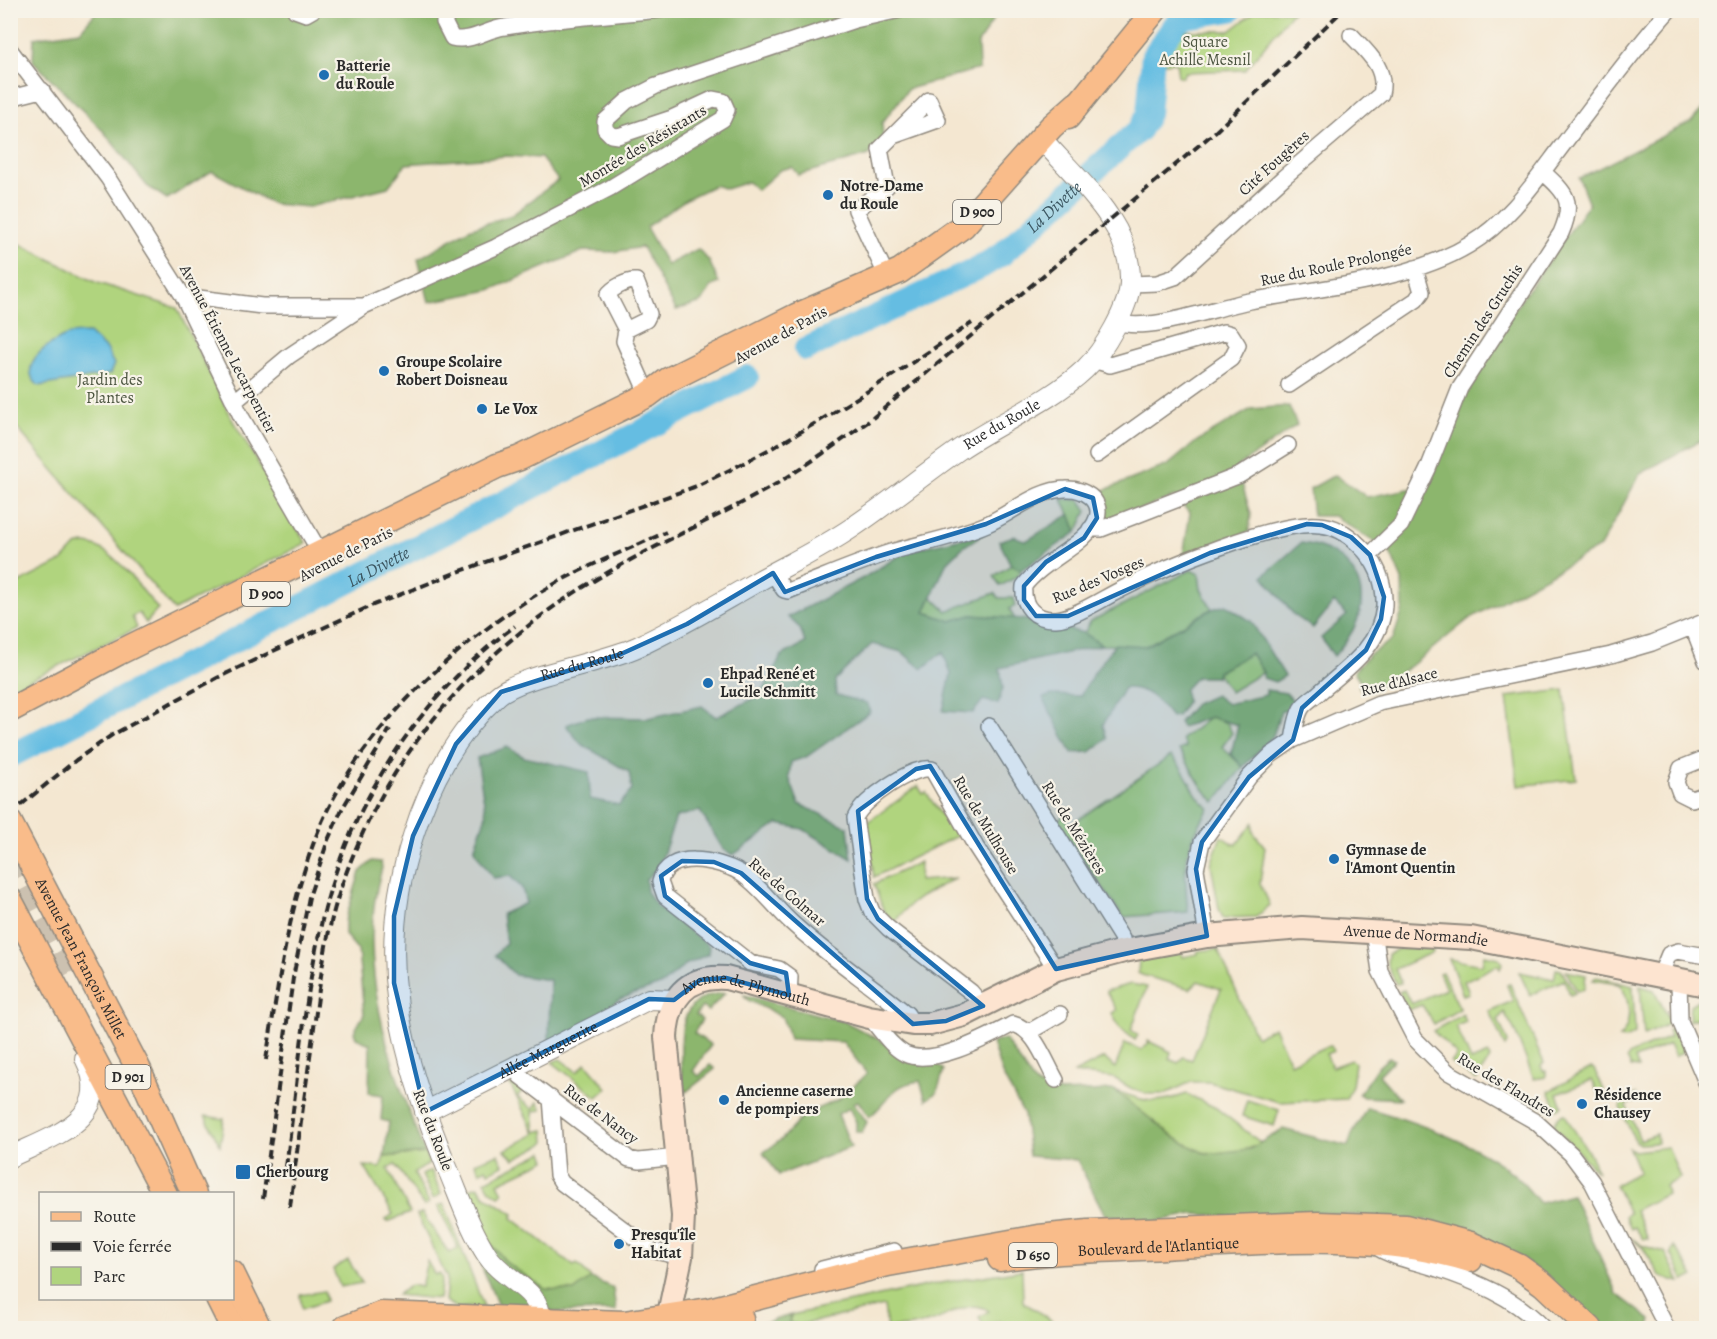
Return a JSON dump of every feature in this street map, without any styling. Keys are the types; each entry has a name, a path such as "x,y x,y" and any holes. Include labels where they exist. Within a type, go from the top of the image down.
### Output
{"main road":[{"name":"Avenue de Paris","path":"10,711 118,653 498,466 520,458 648,395 668,381 796,316 936,258 969,235 1003,200 1044,142 1155,10"},
{"name":"Avenue de Paris","path":"10,728 248,602 502,474 520,458"},
{"name":"Avenue Jean François Millet","path":"10,823 139,1070 190,1186"},
{"path":"10,844 35,867"},
{"name":"D 901","path":"10,900 115,1094 164,1192"},
{"name":"Avenue de Normandie","path":"1124,951 1207,936 1302,928 1374,931 1471,938 1707,986"},
{"name":"Avenue de Plymouth","path":"667,1322 681,1257 683,1216 666,1022 674,1000 691,985 712,977 726,978 869,1017 913,1024 946,1021 983,1006 1056,969 1124,951"},
{"name":"D 901","path":"115,1094 117,1076 71,975 172,1162 190,1186"},
{"name":"Boulevard de l'Atlantique","path":"667,1322 888,1264 1039,1237 1088,1232 1318,1224 1406,1227 1471,1244 1510,1262 1543,1284 1585,1328"},
{"name":"Boulevard de l'Atlantique","path":"702,1329 892,1279 1003,1258 1090,1250 1320,1241 1431,1250 1484,1265 1585,1328"},
{"path":"234,1278 259,1329"},
{"path":"218,1300 233,1329"},
{"name":"D 650","path":"345,1329 381,1314 541,1322 667,1322"}],"street":[{"path":"295,10 306,14 313,10"},
{"path":"455,10 446,16 444,22 452,38 466,40 489,29 660,10"},
{"name":"Montée des Résistants","path":"234,402 289,356 364,306 496,247 610,188 723,119 727,110 723,101 713,99 672,118 618,136 611,135 605,129 605,121 627,101 656,87 855,20 900,10"},
{"name":"Rue du Roule Prolongée","path":"1116,322 1137,326 1161,323 1228,305 1415,268 1468,246 1493,229 1512,212 1644,38 1669,10"},
{"name":"Cité Fougères","path":"1131,284 1157,284 1175,277 1284,177 1381,94 1384,81 1379,68 1351,35"},
{"name":"Avenue Étienne Lecarpentier","path":"10,50 108,178 183,296 234,402 321,554"},
{"path":"10,98 42,90"},
{"path":"893,136 880,149 887,186 856,210 893,274"},
{"name":"Rue du Roule","path":"541,1322 541,1309 535,1298 500,1271 476,1236 425,1112 412,1073 394,983 394,916 413,836 439,773 456,744 501,692 621,654 687,624 850,529 961,449 1067,382 1093,360 1116,322 1131,284 1128,255 1121,235 1044,142"},
{"name":"Chemin des Gruchis","path":"1370,555 1401,525 1428,469 1460,388 1562,233 1569,207 1567,199 1558,185 1543,172"},
{"path":"1289,384 1416,300 1422,292 1415,268"},
{"path":"183,296 262,306 364,306"},
{"path":"626,330 624,341 648,395"},
{"path":"1093,360 1110,365 1224,332 1232,334 1238,345 1231,359 1097,456"},
{"path":"1090,529 1101,529 1240,475 1288,445"},
{"path":"773,573 784,590 788,591 876,557 987,524 1050,491 1065,489 1083,491 1093,498 1097,508 1097,518 1090,529"},
{"name":"Rue des Vosges","path":"1090,529 1084,538 1046,562 1024,586 1024,600 1036,616 1057,619 1068,616 1126,587 1210,553 1292,526 1322,525 1337,530 1352,537 1370,555 1380,574 1384,597 1378,630 1358,660 1302,708 1293,740"},
{"path":"1700,624 1707,662"},
{"name":"Rue d'Alsace","path":"1207,936 1196,869 1203,842 1249,777 1271,755 1293,740 1379,703 1611,654 1652,643 1700,624"},
{"name":"Rue de Mézières","path":"989,726 1122,939 1124,951"},
{"path":"1707,758 1681,768 1676,782 1680,793 1692,799 1707,794"},
{"name":"Rue de Mulhouse","path":"983,1006 971,992 879,920 867,899 855,818 861,806 915,770 932,769 976,847 1056,969"},
{"name":"Rue de Colmar","path":"789,995 790,978 786,973 779,969 750,963 665,896 660,882 664,872 682,861 697,860 724,865 741,873 792,923 904,1011 913,1024"},
{"name":"Rue des Flandres","path":"1374,931 1376,954 1383,979 1404,1021 1424,1050 1456,1078 1545,1129 1590,1179 1667,1329"},
{"path":"1707,956 1678,951 1670,954 1670,978 1680,1021 1707,1082"},
{"name":"Allée Marguerite","path":"425,1112 649,999 674,1000"},
{"path":"1029,1032 1060,1014"},
{"path":"869,1017 898,1050 920,1057 945,1053 1013,1024 1029,1032 1056,1080"},
{"path":"10,1157 73,1126 85,1116 93,1078 81,1050 83,1038"},
{"name":"Rue de Nancy","path":"515,1066 520,1076 629,1159 639,1161 678,1157"},
{"path":"551,1098 557,1175 562,1183 651,1250 681,1257"},
{"name":"Boulevard de l'Atlantique","path":"1371,1245 1391,1257 1433,1267 1479,1284 1511,1300 1544,1329"}],"highlighted area":[{"path":"1065,489 1093,498 1097,518 1084,538 1046,562 1024,586 1024,600 1036,616 1068,616 1210,553 1307,524 1322,525 1351,537 1370,555 1384,597 1381,619 1366,650 1302,708 1293,740 1249,777 1202,842 1196,869 1207,936 1056,969 930,766 916,769 858,811 867,899 878,919 983,1006 946,1021 913,1024 741,873 714,862 682,861 661,876 665,896 750,963 786,973 789,995 726,978 700,980 674,1000 649,999 425,1112 394,983 394,916 413,836 456,744 501,692 621,654 687,624 773,573 785,592 876,557 986,524"}],"green space":[{"path":"97,11 999,11 978,43 979,69 908,89 882,123 883,138 869,155 798,175 792,167 780,170 757,190 748,182 726,189 715,185 688,198 646,227 667,265 698,249 709,261 719,283 711,287 702,302 676,310 642,247 613,252 583,251 490,290 429,302 418,259 469,229 512,215 558,180 541,158 506,156 406,164 388,187 309,207 273,204 212,171 167,199 147,186 104,132 33,61 34,38 80,31"},
{"name":"Square Achille Mesnil","path":"1256,11 1293,11 1245,70 1185,72 1182,77 1178,76 1176,62 1164,63 1170,44 1184,31 1230,31"},
{"path":"1706,105 1706,443 1699,441 1640,474 1600,547 1469,619 1411,666 1373,691 1359,688 1360,681 1354,671 1369,655 1393,639 1403,609 1402,580 1390,552 1334,516 1313,516 1310,489 1335,475 1367,497 1430,485 1457,405 1482,355 1589,204 1579,178 1691,122"},
{"name":"Jardin des Plantes","path":"10,239 95,282 177,308 233,421 306,543 174,610 11,421"},
{"path":"1289,406 1297,425 1237,467 1251,514 1249,532 1183,556 1190,513 1174,497 1105,522 1097,493 1168,465 1197,441 1251,409"},
{"path":"1062,499 1080,500 1087,511 1077,532"},
{"path":"1070,514 1077,532 1021,570 1011,565 999,541 1014,536 1026,541"},
{"path":"984,533 962,548 946,564 925,612 951,621 972,615 1023,619 1084,633 1102,645 1000,668 1003,688 998,704 983,700 973,713 943,711 951,674 943,652 922,669 902,652 872,644 835,680 836,695 867,703 870,712 806,757 791,762 789,777 799,804 848,827 852,859 803,829 778,824 733,855 723,849 700,811 676,817 659,867 646,879 647,893 658,907 709,946 708,954 685,965 663,984 620,999 573,1031 549,1042 550,980 515,975 495,955 506,943 502,914 526,903 522,888 510,876 493,878 474,850 486,815 477,758 507,747 524,757 589,772 590,799 619,805 632,790 629,772 581,744 566,725 588,717 648,718 702,706 716,717 761,695 781,656 805,643 800,628 788,617 863,578 907,551"},
{"path":"1301,543 1316,546 1341,558 1357,579 1361,592 1361,606 1355,626 1334,656 1321,638 1347,615 1334,602 1313,628 1294,615 1263,576"},
{"path":"84,544 105,551 115,559 158,609 146,623 139,613 132,616 137,628 11,689 11,587 62,561 76,546"},
{"path":"1011,565 1021,570 1017,577 1000,586 994,576"},
{"path":"1191,570 1199,574 1201,589 1212,609 1146,646 1102,645 1084,633 1091,621"},
{"path":"995,593 999,598 1014,598 1015,606 1009,609 1015,619 972,615 951,621 925,612 932,597 947,611"},
{"path":"1226,605 1251,621 1285,676 1275,682 1263,678 1263,672 1251,653 1218,672 1217,677 1196,677 1184,690 1187,701 1177,716 1171,717 1146,692 1124,688 1103,725 1107,739 1090,752 1072,753 1043,698 1051,695 1080,696 1115,644 1146,646 1212,609"},
{"path":"1250,652 1263,672 1230,692 1217,672"},
{"path":"1266,690 1286,693 1296,704 1294,712 1281,711 1273,736 1243,767 1231,754 1238,725 1210,717 1182,727 1179,722 1195,704 1215,695 1227,704 1266,695"},
{"path":"1564,690 1576,779 1518,786 1507,697"},
{"path":"1210,717 1227,723 1232,733 1222,747 1243,767 1215,802 1204,790 1179,750 1186,747 1182,739"},
{"path":"1171,756 1182,768 1203,803 1209,808 1194,836 1187,858 1188,912 1123,917 1057,822 1064,815 1070,825"},
{"path":"918,786 923,794 926,792 943,818 953,817 961,834 874,877 866,823"},
{"path":"1253,823 1253,832 1265,847 1260,883 1270,905 1256,917 1223,918 1219,909 1211,864 1221,836 1237,844"},
{"path":"372,861 381,862 382,868 374,903 372,940 374,976 380,1013 400,1085 425,1153 384,1157 389,1122 381,1120 383,1095 369,1093 370,1044 356,1038 354,1032 364,1014 358,950 345,935 345,921 360,872"},
{"path":"920,862 919,881 956,878 915,901 895,922 884,912 874,884"},
{"path":"1427,947 1433,949 1431,953 1395,969 1401,983 1396,984 1387,964 1388,954 1398,949"},
{"path":"1218,949 1256,1037 1274,1027 1290,1063 1330,1045 1334,1051 1326,1054 1332,1067 1351,1060 1355,1063 1352,1086 1346,1099 1279,1102 1209,1082 1191,1082 1165,1094 1149,1094 1134,1090 1114,1078 1074,1073 1104,1058 1115,1068 1125,1043 1141,1050 1148,1044 1148,1041 1171,1052 1169,1059 1178,1063 1183,1057 1192,1060 1221,989 1198,981 1190,989 1142,975 1138,973 1139,960 1181,952 1183,957 1198,954 1197,951"},
{"path":"1484,955 1499,958 1502,964 1500,969 1498,965 1464,981 1469,993 1463,995 1449,959 1482,965"},
{"path":"1556,969 1561,970 1575,993 1570,995 1564,980 1530,995 1519,972 1554,979"},
{"path":"1566,971 1586,975 1584,989 1577,991"},
{"path":"1442,972 1460,1009 1434,1024 1422,1005 1408,1010 1399,992 1404,990 1411,1004 1446,989 1439,973"},
{"path":"1596,977 1633,986 1635,1034 1625,1039 1619,1038 1627,1026 1629,1011 1626,997 1619,984 1593,980"},
{"path":"1131,984 1147,987 1131,1030 1138,1035 1135,1040 1119,1027 1112,1013 1117,1010 1106,991"},
{"path":"1510,984 1544,1063 1541,1066 1543,1071 1546,1071 1546,1077 1534,1079 1514,1029 1504,1012 1498,1020 1508,1042 1505,1047 1489,1011 1513,1001 1507,985"},
{"path":"1640,986 1654,990 1671,1023 1644,1035"},
{"path":"725,993 708,1011 702,1007 696,1015 702,1020 694,1033 711,1045 693,1071 699,1076 710,1065 715,1069 686,1092 682,1081 681,1036 686,1015 700,1000 711,995"},
{"path":"744,995 846,1022 887,1044 935,1063 944,1070 937,1092 926,1100 920,1081 910,1083 891,1094 869,1117 858,1101 853,1103 867,1122 862,1132 856,1132 856,1122 849,1108 838,1114 851,1147 779,1175 763,1153 782,1139 805,1114 839,1099 867,1074 843,1042 790,1039 782,1017 748,1000"},
{"path":"1701,998 1704,1002 1706,999 1706,1039 1697,1018 1689,1021 1690,1005"},
{"path":"1463,1014 1466,1022 1456,1026 1471,1061 1488,1054 1490,1059 1476,1080 1451,1063 1457,1055 1433,1031"},
{"path":"1674,1029 1684,1051 1675,1057 1669,1044 1635,1059 1638,1068 1631,1067 1627,1058 1630,1054 1670,1037 1668,1030"},
{"path":"1005,1039 1035,1084 1060,1092 1114,1090 1175,1138 1206,1154 1250,1149 1283,1129 1348,1146 1367,1108 1447,1135 1503,1166 1518,1178 1540,1203 1572,1195 1617,1294 1651,1320 1648,1328 1606,1328 1525,1261 1435,1221 1297,1211 1237,1217 1193,1214 1154,1222 1105,1215 1077,1160 1029,1156 1024,1115 1002,1074 992,1043"},
{"path":"1389,1057 1394,1060 1379,1075 1400,1099 1363,1097 1359,1094 1376,1069"},
{"path":"560,1059 577,1072 586,1063 607,1088 597,1097 552,1062"},
{"path":"1591,1068 1594,1069 1604,1090 1599,1095 1592,1080 1557,1094 1562,1106 1557,1109 1549,1091"},
{"path":"509,1082 523,1090 517,1097 533,1109 538,1102 542,1110 533,1111 535,1132 544,1130 545,1142 514,1159 505,1150 535,1134"},
{"path":"1114,1090 1150,1101 1166,1100 1187,1094 1216,1108 1261,1143 1228,1153 1213,1154 1197,1150 1172,1136"},
{"path":"1636,1094 1638,1100 1626,1105 1640,1140 1656,1134 1657,1143 1640,1144 1635,1141 1620,1107 1625,1099"},
{"path":"1247,1100 1279,1110 1274,1126 1242,1116"},
{"path":"1565,1114 1591,1157 1597,1172 1553,1125 1559,1116"},
{"path":"205,1116 224,1119 220,1145"},
{"path":"1668,1147 1680,1178 1665,1186 1667,1194 1635,1210 1648,1239 1643,1239 1635,1227 1631,1229 1625,1216 1629,1213 1615,1185 1639,1172 1629,1148 1635,1151"},
{"path":"543,1152 546,1160 498,1183 503,1193 499,1196 490,1190 485,1181"},
{"path":"425,1153 429,1164 414,1173 429,1203 424,1206 395,1164 388,1169 410,1213 387,1222 385,1220 393,1214 364,1166 380,1168 384,1157"},
{"path":"498,1154 503,1165 489,1172 486,1168 480,1172 475,1163"},
{"path":"431,1170 441,1194 433,1199 422,1175"},
{"path":"478,1186 485,1196 514,1214 512,1218 574,1266 577,1264 591,1278 574,1291 545,1289 507,1263 491,1244 464,1191"},
{"path":"444,1204 484,1307 456,1308 445,1301 447,1278 417,1215 422,1213 449,1253 458,1248 438,1206"},
{"path":"1631,1238 1643,1246 1665,1252 1680,1282 1661,1277 1643,1248"},
{"path":"491,1244 507,1263 545,1289 574,1291 591,1278 613,1288 616,1311 501,1313 473,1246"},
{"path":"1674,1246 1694,1276 1684,1281 1671,1253"},
{"path":"348,1260 362,1283 340,1287 333,1269"},
{"path":"427,1261 435,1275 439,1273 442,1278 439,1299 397,1295 411,1285 421,1287"},
{"path":"1022,1270 1023,1302 1051,1320 1056,1328 1020,1328 998,1321 984,1327 979,1317 989,1311 975,1306 961,1309 927,1323 904,1327 887,1328 884,1306 799,1325 789,1323 791,1315 935,1284"},
{"path":"324,1291 326,1301 302,1309 300,1295"},
{"path":"791,1315 789,1323 799,1325 793,1328 746,1328"}],"water":[{"path":"89,333 106,349 114,364 110,374 39,386 32,378 30,370 38,355 63,337"}],"waterway":[{"name":"La Divette","path":"806,349 981,267 1002,254 1140,129 1148,114 1153,56 1177,22 1186,17 1231,10"},
{"name":"La Divette","path":"10,756 747,377"}],"tunnel":[{"path":"10,855 74,973"}],"railway":[{"path":"290,1207 322,967 337,900 376,806 402,763 431,722 464,684 540,617 582,588 764,491 805,466 869,421 1216,131 1343,10"},
{"path":"10,814 76,760 112,735 217,678 371,606 455,573 694,487 802,431 972,323"},
{"path":"266,1060 286,945 307,862 335,796 358,759 417,689 486,629 558,582 666,532"},
{"path":"286,1167 316,947 335,874 351,833 394,754 420,718 449,684 481,653 515,626"},
{"path":"263,1199 293,978 309,897 328,840 342,809 390,729"}],"place":[{"name":"Batterie du Roule","path":"324,75"},
{"name":"Notre-Dame du Roule","path":"828,195"},
{"name":"Groupe Scolaire Robert Doisneau","path":"384,371"},
{"name":"Le Vox","path":"482,409"},
{"name":"Ehpad René et Lucile Schmitt","path":"708,683"},
{"name":"Gymnase de l'Amont Quentin","path":"1334,859"},
{"name":"Ancienne caserne de pompiers","path":"724,1100"},
{"name":"Résidence Chausey","path":"1582,1104"},
{"name":"Cherbourg","path":"243,1172"},
{"name":"Presqu'île Habitat","path":"619,1244"}]}
